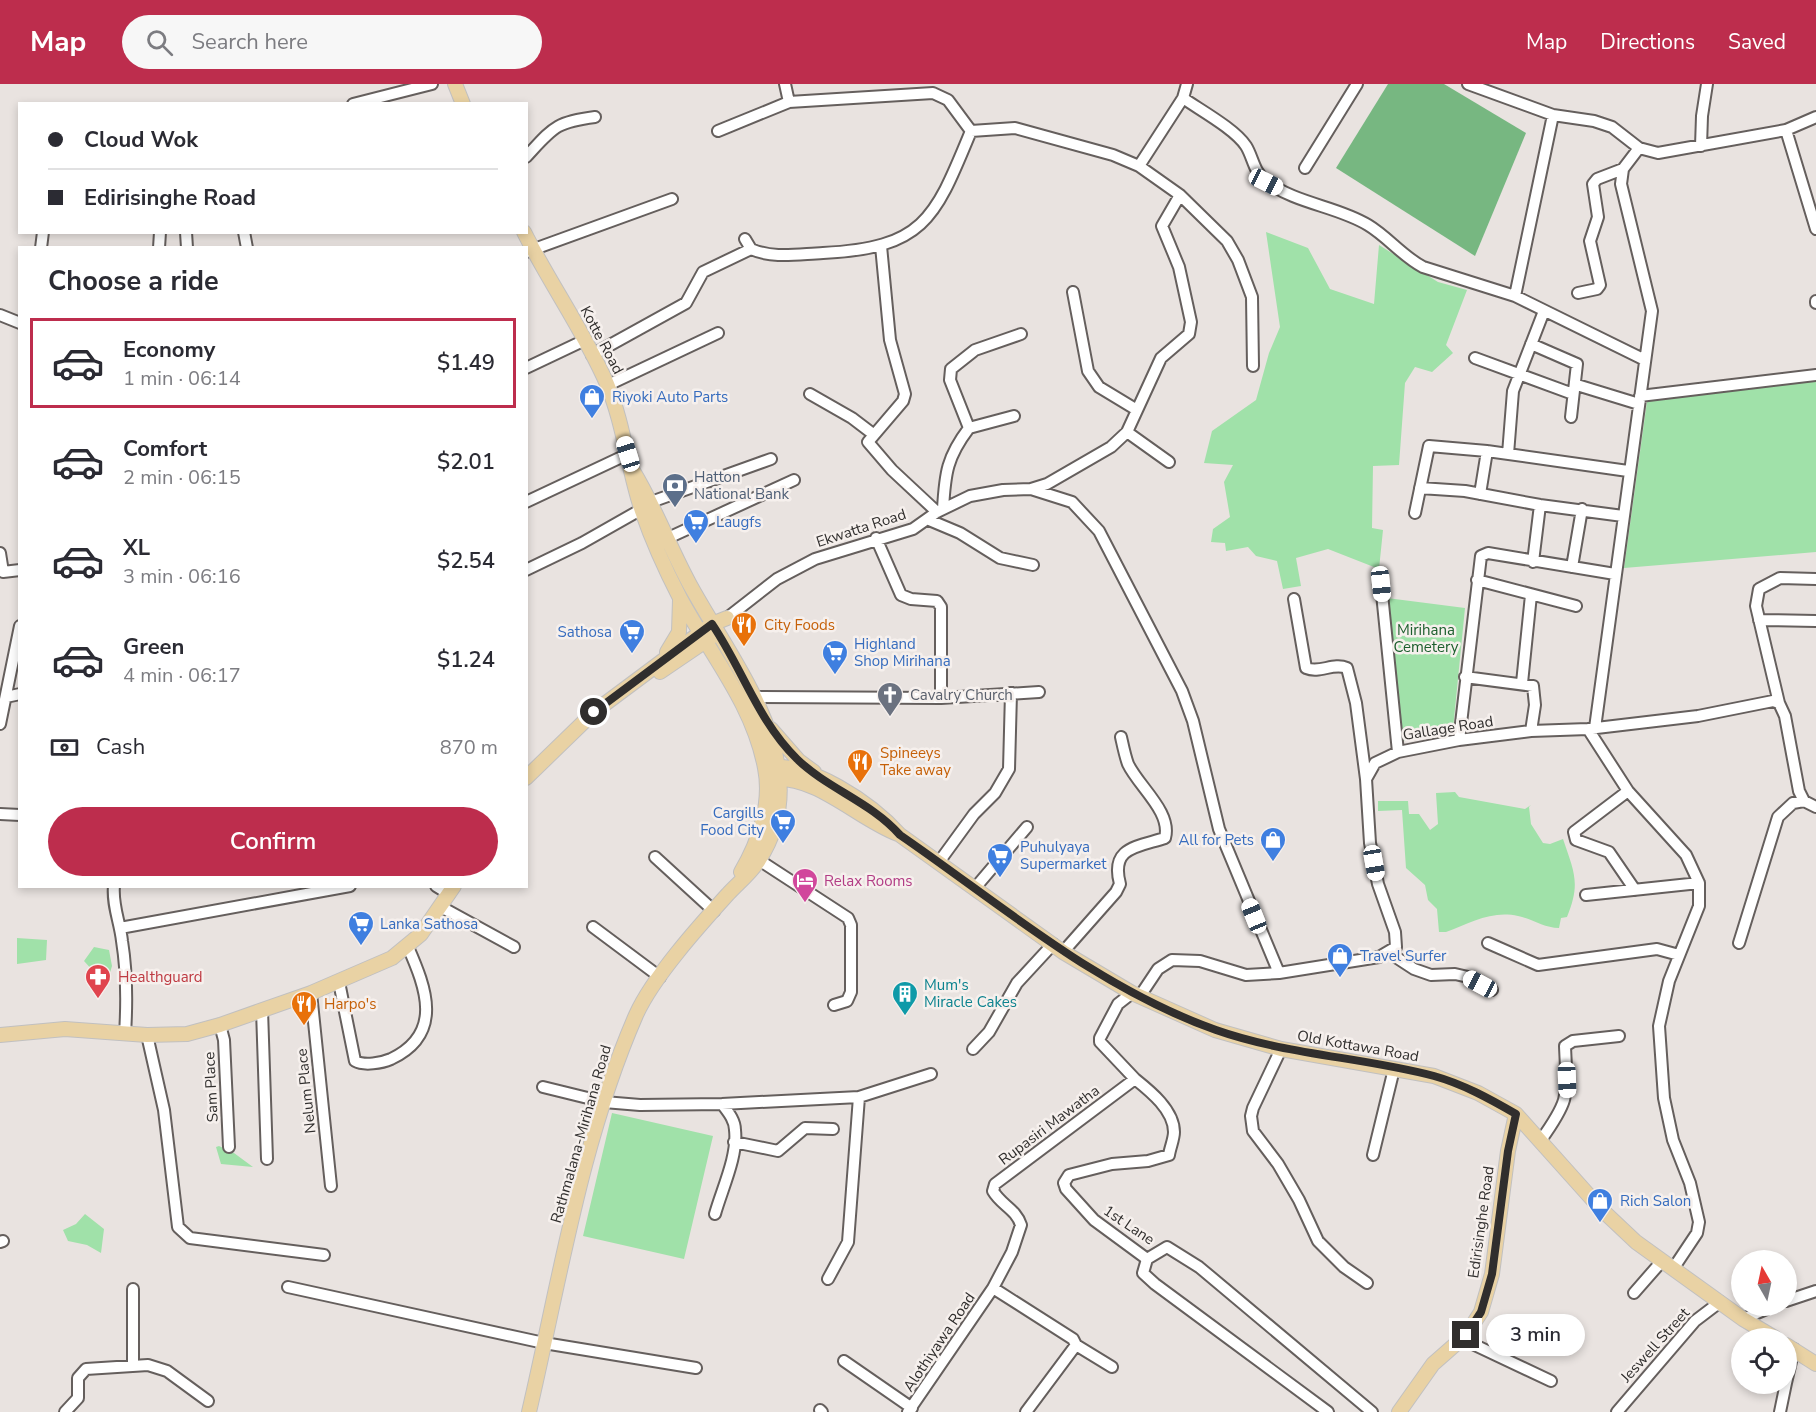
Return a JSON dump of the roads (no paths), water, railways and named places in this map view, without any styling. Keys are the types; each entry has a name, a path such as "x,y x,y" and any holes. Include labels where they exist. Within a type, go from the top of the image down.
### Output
{"main road":[{"path":"454,84 462,102"},
{"name":"Kotte Road","path":"525,234 530,251 585,340 608,385 633,471 680,598 710,632"},
{"name":"Kotte Road","path":"647,506 668,538 710,632"},
{"path":"661,660 680,632 680,598"},
{"path":"577,730 598,719 728,618"},
{"path":"528,774 594,712 661,660 710,632"},
{"path":"710,632 754,697 764,720 772,773"},
{"path":"710,632 772,773"},
{"path":"764,720 799,761 825,779"},
{"name":"Old Kottawa Road","path":"772,773 825,779 884,817 900,835"},
{"name":"Old Kottawa Road","path":"772,773 812,787 840,801 877,826 900,835 1058,948 1136,995 1215,1030 1281,1049 1434,1076 1478,1093 1516,1114 1602,1209 1636,1242 1758,1328"},
{"name":"Rathmalana-Mirihana Road","path":"529,1412 581,1183 604,1102 638,1011 660,977 714,910 759,860 778,813 772,773"},
{"name":"Rathmalana-Mirihana Road","path":"728,894 754,848 763,822 772,773"},
{"path":"0,1035 65,1029 147,1035 187,1034 220,1025 311,993 392,958 408,947 441,907 446,889"},
{"name":"Edirisinghe Road","path":"1399,1412 1433,1364 1462,1339 1481,1312 1492,1274 1508,1151 1516,1114"},
{"path":"1797,1352 1816,1364"}],"street":[{"path":"361,102 432,84"},
{"path":"785,84 789,102"},
{"path":"1138,166 1184,98 1187,84"},
{"path":"1305,168 1357,84"},
{"path":"1468,84 1497,97 1553,115 1594,121 1612,127 1639,148 1658,153 1786,130 1816,117"},
{"path":"1701,146 1702,116 1707,84"},
{"path":"717,131 789,102 933,93 948,100 971,131"},
{"path":"1184,98 1237,136 1245,145 1258,174 1266,182 1304,201 1369,226 1410,260 1423,267 1515,296 1645,360"},
{"path":"1515,296 1553,115"},
{"path":"528,155 553,128 562,122 595,117"},
{"path":"971,131 1015,128 1113,155 1138,166 1180,195 1227,241 1238,260 1252,297 1254,333 1252,366"},
{"path":"1786,130 1816,229"},
{"path":"745,238 751,249 765,255 858,251 902,238 925,220 945,194 971,131"},
{"path":"1639,148 1623,169 1620,184 1652,311 1592,729 1628,791 1686,855 1699,883 1699,906 1669,981 1659,1026 1664,1098 1673,1140 1690,1183 1699,1222 1698,1233 1673,1269"},
{"path":"1578,293 1597,290 1600,285 1590,241 1598,217 1593,184 1597,179 1623,169"},
{"name":"Ekwatta Road","path":"728,618 777,579 815,559 876,538 913,529 936,513 970,496 1003,490 1031,489 1047,484 1111,447 1126,432 1161,358 1189,334 1191,322 1179,267 1162,226 1180,195"},
{"path":"530,251 672,199"},
{"path":"881,246 890,340 905,394 903,401 873,434 869,440 869,446 936,513 960,533 1000,558 1033,565"},
{"path":"592,355 686,303 703,272 751,249"},
{"path":"1073,292 1088,371 1100,387 1137,410"},
{"path":"1508,454 1513,391 1544,310"},
{"path":"0,315 18,322"},
{"path":"608,385 718,333"},
{"path":"969,428 950,380 951,369 975,350 1021,334"},
{"path":"528,367 585,340"},
{"path":"1531,344 1577,364 1571,417"},
{"path":"1474,358 1519,375 1575,390 1640,400 1816,375"},
{"path":"810,394 852,418 873,434"},
{"path":"936,513 952,451 969,428 1014,416"},
{"path":"1126,432 1169,462"},
{"path":"1415,513 1426,448 1429,446 1487,451 1628,471"},
{"path":"1480,494 1487,451"},
{"path":"528,501 628,454"},
{"path":"528,569 582,543 647,506 771,459"},
{"path":"668,538 794,480"},
{"path":"1420,488 1480,494 1623,516"},
{"path":"1031,489 1072,502 1098,531 1182,691 1194,721 1220,829 1279,974"},
{"path":"1533,562 1540,505"},
{"path":"1572,567 1582,509"},
{"path":"876,538 901,595 912,599 937,601 941,607 941,698"},
{"path":"0,553 3,572 18,570"},
{"path":"1459,740 1481,556 1485,553 1615,574"},
{"path":"1816,579 1780,578 1759,589 1756,606 1779,703 1785,716 1799,791 1804,801 1816,807"},
{"path":"1477,580 1576,606"},
{"path":"1381,584 1398,752"},
{"path":"1522,683 1531,595"},
{"path":"1135,1079 1100,1042 1100,1038 1118,1004 1136,995 1158,969 1172,960 1200,961 1246,975 1279,974 1379,957 1396,947 1395,932 1378,884 1370,843 1366,779 1356,703 1347,668 1341,665 1313,671 1306,668 1294,599"},
{"path":"1759,620 1816,621"},
{"path":"0,724 18,636"},
{"path":"1465,676 1533,686 1535,705 1531,731"},
{"path":"754,697 941,698 1039,692"},
{"path":"939,862 974,814 994,793 1009,769 1011,693"},
{"path":"6,697 18,694"},
{"name":"Gallage Road","path":"1366,779 1375,763 1398,752 1459,740 1531,731 1592,729 1698,716 1773,701 1779,703"},
{"path":"973,1049 989,1032 1017,983 1058,948 1116,892 1120,884 1116,870 1118,860 1126,851 1165,838 1167,830 1163,818 1128,764 1121,737"},
{"path":"1628,791 1574,832 1576,840 1609,852 1635,890"},
{"path":"1739,942 1778,817 1794,803 1804,801"},
{"path":"0,814 18,815"},
{"path":"975,888 1027,827"},
{"path":"656,857 714,910"},
{"path":"759,860 848,918 852,925 851,992 847,1001 834,1005"},
{"path":"1586,895 1699,883"},
{"path":"114,888 112,899 120,928 127,1000 126,1034"},
{"path":"120,928 339,888"},
{"path":"441,907 514,947"},
{"path":"593,927 660,977"},
{"path":"1488,943 1538,965 1657,949 1679,955"},
{"path":"339,982 355,1060 360,1064 388,1060 410,1049 422,1031 427,1013 425,992 408,947"},
{"path":"1388,952 1414,969 1431,975 1455,974 1468,977 1492,990"},
{"name":"Nelum Place","path":"311,993 331,1186"},
{"path":"262,1010 267,1159"},
{"name":"Sam Place","path":"220,1025 224,1040 230,1147"},
{"path":"147,1035 164,1110 178,1227 190,1238 324,1254"},
{"path":"1541,1140 1560,1113 1567,1098 1565,1046 1573,1041 1619,1036"},
{"path":"1281,1049 1253,1108 1251,1116 1253,1131 1278,1164 1299,1200 1318,1241 1344,1267 1367,1283"},
{"path":"1373,1155 1394,1069"},
{"path":"543,1087 604,1102 640,1105 722,1104 859,1097 931,1074"},
{"name":"1st Lane","path":"1135,1079 1166,1109 1171,1119 1174,1131 1169,1155 1148,1161 1097,1167 1069,1175 1064,1183 1066,1189 1094,1220 1147,1258 1167,1247 1199,1268 1372,1412"},
{"name":"Rupasiri Mawatha","path":"993,1288 1012,1252 1022,1224 1016,1213 997,1199 993,1191 995,1184 1135,1079"},
{"path":"828,1279 848,1242 859,1097"},
{"path":"715,1214 734,1142 733,1119 722,1104"},
{"path":"734,1142 778,1151 805,1128 833,1129"},
{"path":"1147,1258 1143,1273 1155,1284 1328,1412"},
{"path":"1634,1293 1662,1261"},
{"path":"288,1287 544,1343 696,1368"},
{"path":"133,1288 133,1366"},
{"path":"993,1288 1112,1367"},
{"name":"Alothiyawa Road","path":"910,1410 993,1288"},
{"path":"1797,1297 1816,1291"},
{"name":"Jeswell Street","path":"1617,1412 1695,1321 1720,1302"},
{"path":"1743,1319 1750,1316"},
{"path":"1462,1339 1551,1381"},
{"path":"1026,1412 1076,1345"},
{"path":"844,1361 910,1410"},
{"path":"64,1412 78,1398 78,1378 86,1369 148,1365 167,1371 208,1401"},
{"path":"1780,1412 1784,1394"}],"place":[{"name":"Riyoki Auto Parts","path":"592,420"},
{"name":"Hatton National Bank","path":"675,509"},
{"name":"Laugfs","path":"696,545"},
{"name":"City Foods","path":"744,648"},
{"name":"Sathosa","path":"632,655"},
{"name":"Highland Shop Mirihana","path":"835,676"},
{"name":"Cavalry Church","path":"890,718"},
{"name":"Spineeys Take away","path":"860,785"},
{"name":"Cargills Food City","path":"783,845"},
{"name":"All for Pets","path":"1273,863"},
{"name":"Puhulyaya Supermarket","path":"1000,879"},
{"name":"Relax Rooms","path":"805,904"},
{"name":"Lanka Sathosa","path":"361,947"},
{"name":"Travel Surfer","path":"1340,979"},
{"name":"Healthguard","path":"98,1000"},
{"name":"Mum's Miracle Cakes","path":"905,1017"},
{"name":"Harpo's","path":"304,1027"},
{"name":"Rich Salon","path":"1600,1224"}],"park label":[{"name":"Mirihana Cemetery","path":"1426,638"}]}
